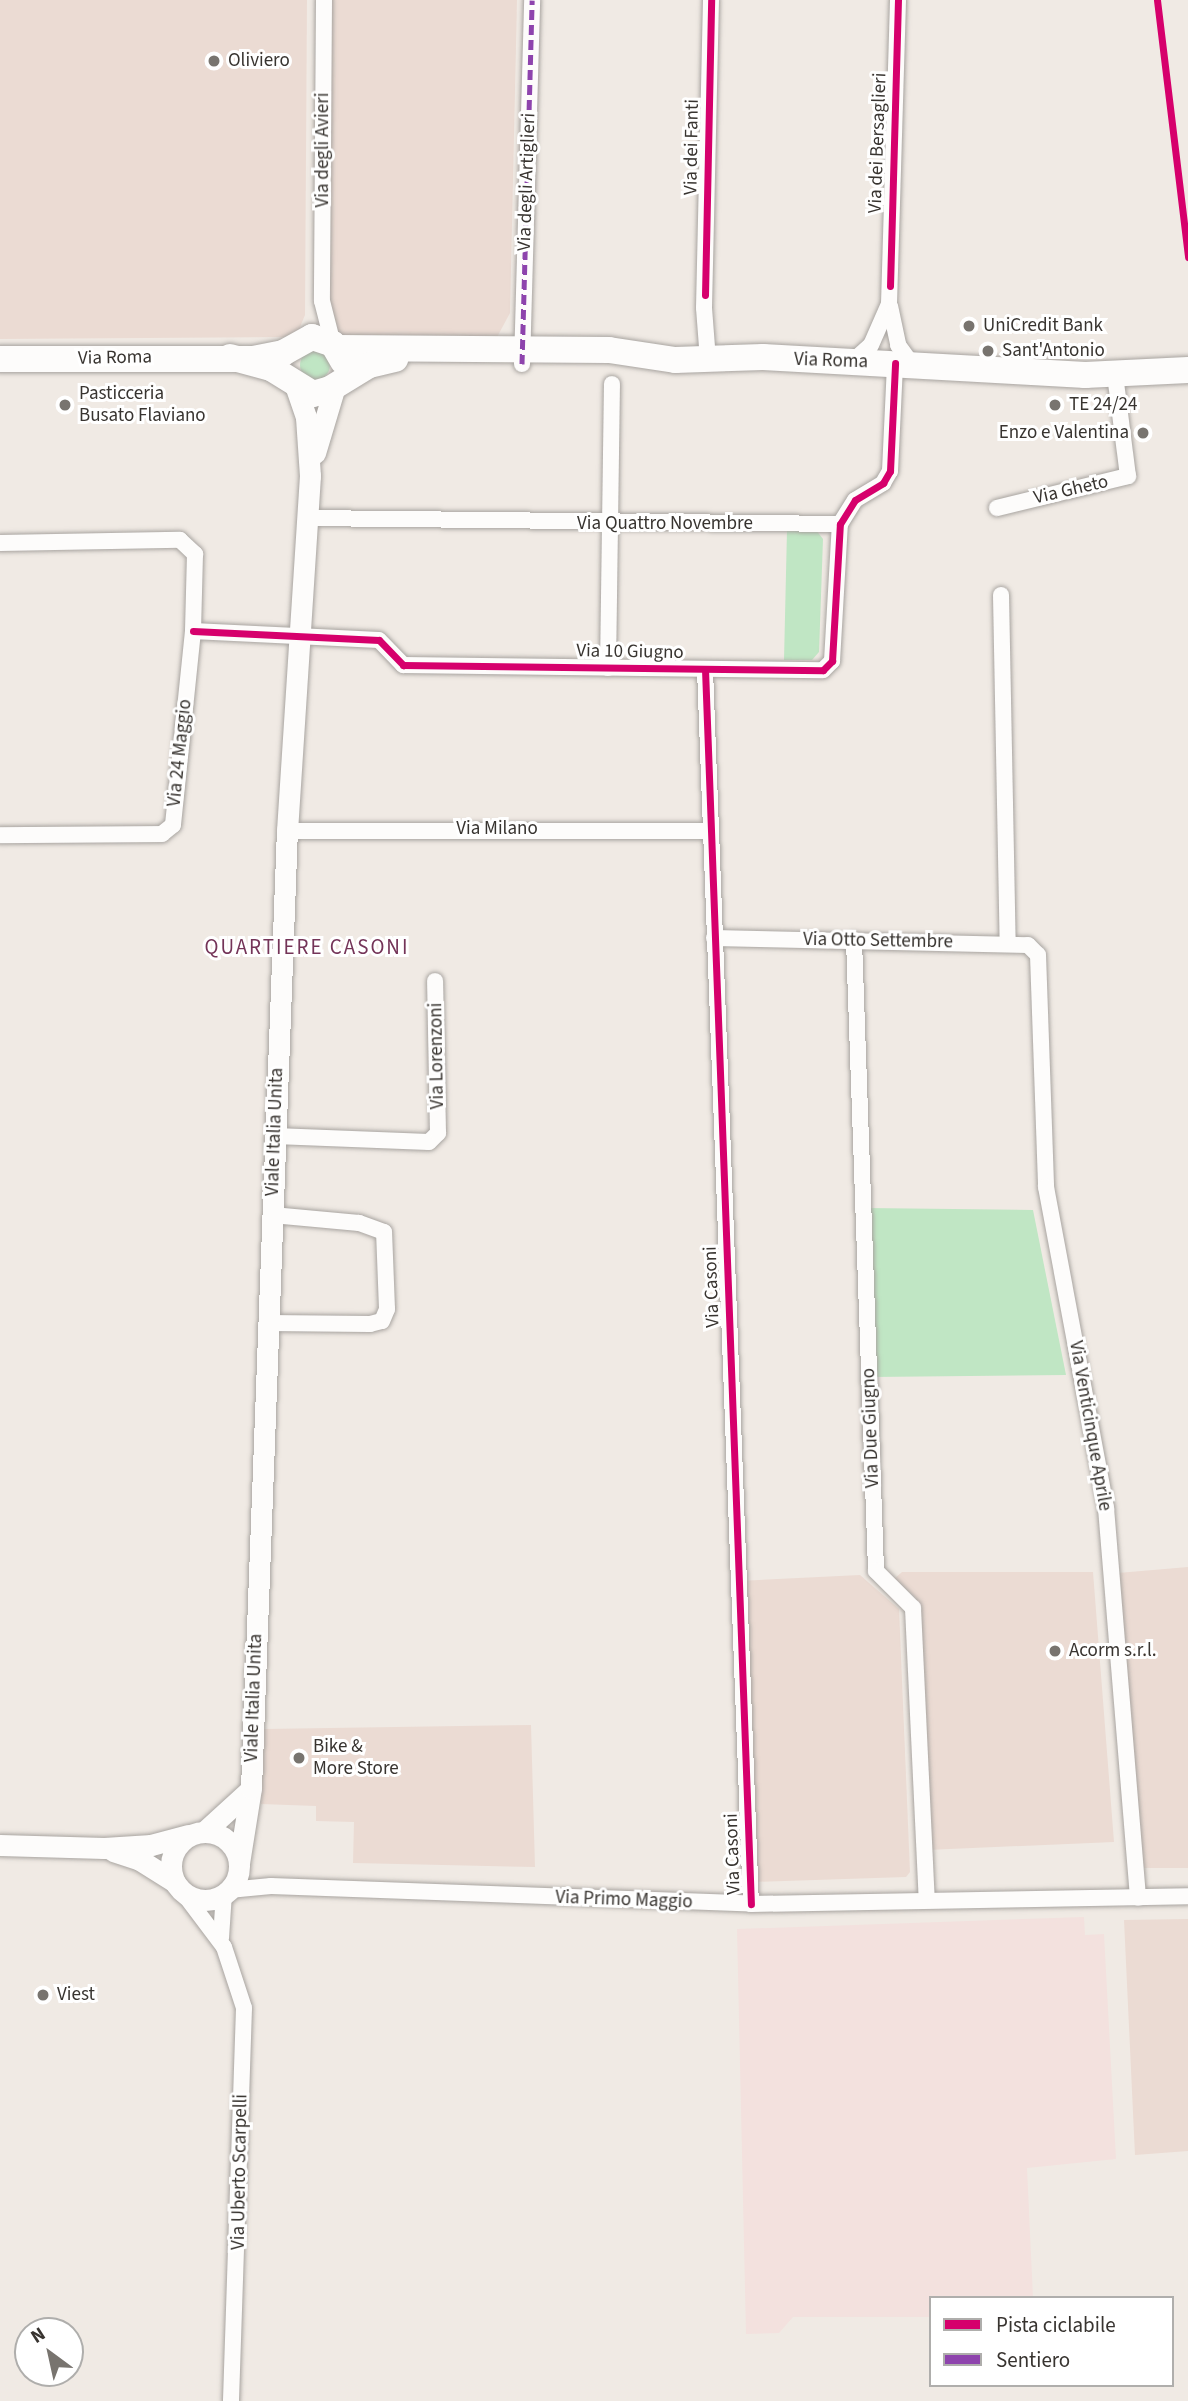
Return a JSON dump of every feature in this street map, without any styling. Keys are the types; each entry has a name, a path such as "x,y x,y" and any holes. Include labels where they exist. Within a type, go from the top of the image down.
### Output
{"main road":[{"name":"Via Roma","path":"0,359 270,356 320,338 335,346 522,357"},
{"path":"294,384 287,367 298,344"},
{"path":"335,346 344,367 336,385"},
{"name":"Via Roma","path":"230,356 271,368 313,394 336,385 361,368 388,359 522,357 609,351 708,360 751,357 1115,375 1188,370"}],"street":[{"name":"Via degli Avieri","path":"324,0 322,301 335,346"},
{"name":"Via degli Artiglieri","path":"522,357 533,0"},
{"name":"Via dei Fanti","path":"708,360 704,308 711,0"},
{"name":"Via dei Bersaglieri","path":"898,0 889,304 904,364"},
{"name":"Via degli Avieri","path":"298,344 312,327 322,301"},
{"name":"Via dei Bersaglieri","path":"852,362 871,345 889,304"},
{"path":"840,524 855,500 883,483 890,471 904,364"},
{"name":"Via Gheto","path":"997,508 1128,476 1115,375"},
{"name":"Viale Italia Unita","path":"239,1867 251,1788 287,831 297,634 310,476 306,417 294,384"},
{"path":"608,667 612,384"},
{"name":"Viale Italia Unita","path":"310,476 336,385"},
{"name":"Via Quattro Novembre","path":"306,518 609,524 840,524"},
{"name":"Via 10 Giugno","path":"297,634 379,640 404,665 823,670 832,661 840,524"},
{"name":"Via 24 Maggio","path":"0,543 180,540 195,554 192,631 173,825 162,834 0,835"},
{"path":"1001,595 1008,944"},
{"path":"192,631 297,634"},
{"name":"Via Casoni","path":"705,669 708,831 751,1904"},
{"name":"Via Milano","path":"287,831 708,831"},
{"name":"Via Otto Settembre","path":"714,938 1028,945 1038,955"},
{"name":"Via Due Giugno","path":"853,940 876,1572 913,1608 927,1900"},
{"name":"Via Venticinque Aprile","path":"1038,955 1046,1187 1106,1508 1138,1898"},
{"name":"Via Lorenzoni","path":"275,1136 429,1142 438,1133 435,981"},
{"path":"268,1323 370,1324 382,1321 387,1309 384,1232 359,1223 272,1214"},
{"name":"Viale Italia Unita","path":"198,1833 237,1806 251,1788"},
{"path":"178,1886 171,1871 176,1849 198,1833"},
{"path":"0,1845 104,1848 151,1845 198,1833 224,1837 239,1867 226,1892 199,1899 140,1860 104,1848"},
{"name":"Via Primo Maggio","path":"239,1867 271,1886"},
{"name":"Via Uberto Scarpelli","path":"178,1886 224,1947"},
{"name":"Via Primo Maggio","path":"226,1892 271,1886 751,1904 1188,1896"},
{"name":"Via Uberto Scarpelli","path":"226,1892 219,1933 244,2008 231,2401"}],"shaded area":[{"path":"0,0 307,0 305,315 298,332 292,337 0,339"},
{"path":"329,0 517,0 510,313 496,339 342,337 336,329 328,307"},
{"path":"1188,1567 1188,1868 1139,1868 1118,1573"},
{"path":"902,1572 1093,1572 1114,1842 927,1850 916,1598 894,1579"},
{"path":"860,1575 899,1609 910,1872 906,1877 752,1882 739,1581"},
{"path":"531,1725 535,1867 353,1863 354,1822 316,1821 316,1806 261,1804 264,1729"},
{"path":"1084,1917 1085,1935 1104,1934 1116,2159 1027,2168 1033,2296 929,2296 929,2317 793,2317 779,2333 746,2334 737,1929"},
{"path":"1188,1919 1188,2151 1135,2155 1124,1920"}],"green space":[{"path":"315,350 326,354 330,365 326,376 315,380 304,376 300,365 304,354"},
{"path":"787,530 816,530 823,539 819,652 812,660 784,660"},
{"path":"867,1208 1033,1210 1066,1375 872,1377"}],"marked path":[{"path":"522,364 532,0"}],"cycle path":[{"path":"705,295 711,0"},
{"path":"890,286 898,0"},
{"path":"1157,0 1188,257"},
{"path":"193,631 379,640 403,665 823,670 832,661 840,524 855,500 883,483 890,471 895,363"},
{"path":"705,669 751,1904"}],"place":[{"name":"Oliviero","path":"214,61"},
{"name":"UniCredit Bank","path":"969,326"},
{"name":"Sant'Antonio","path":"988,351"},
{"name":"Pasticceria Busato Flaviano","path":"65,405"},
{"name":"TE 24/24","path":"1055,405"},
{"name":"Enzo e Valentina","path":"1143,433"},
{"name":"Acorm s.r.l.","path":"1055,1651"},
{"name":"Bike & More Store","path":"299,1758"},
{"name":"Viest","path":"43,1995"}],"district":[{"name":"QUARTIERE CASONI","path":"307,947"}]}
